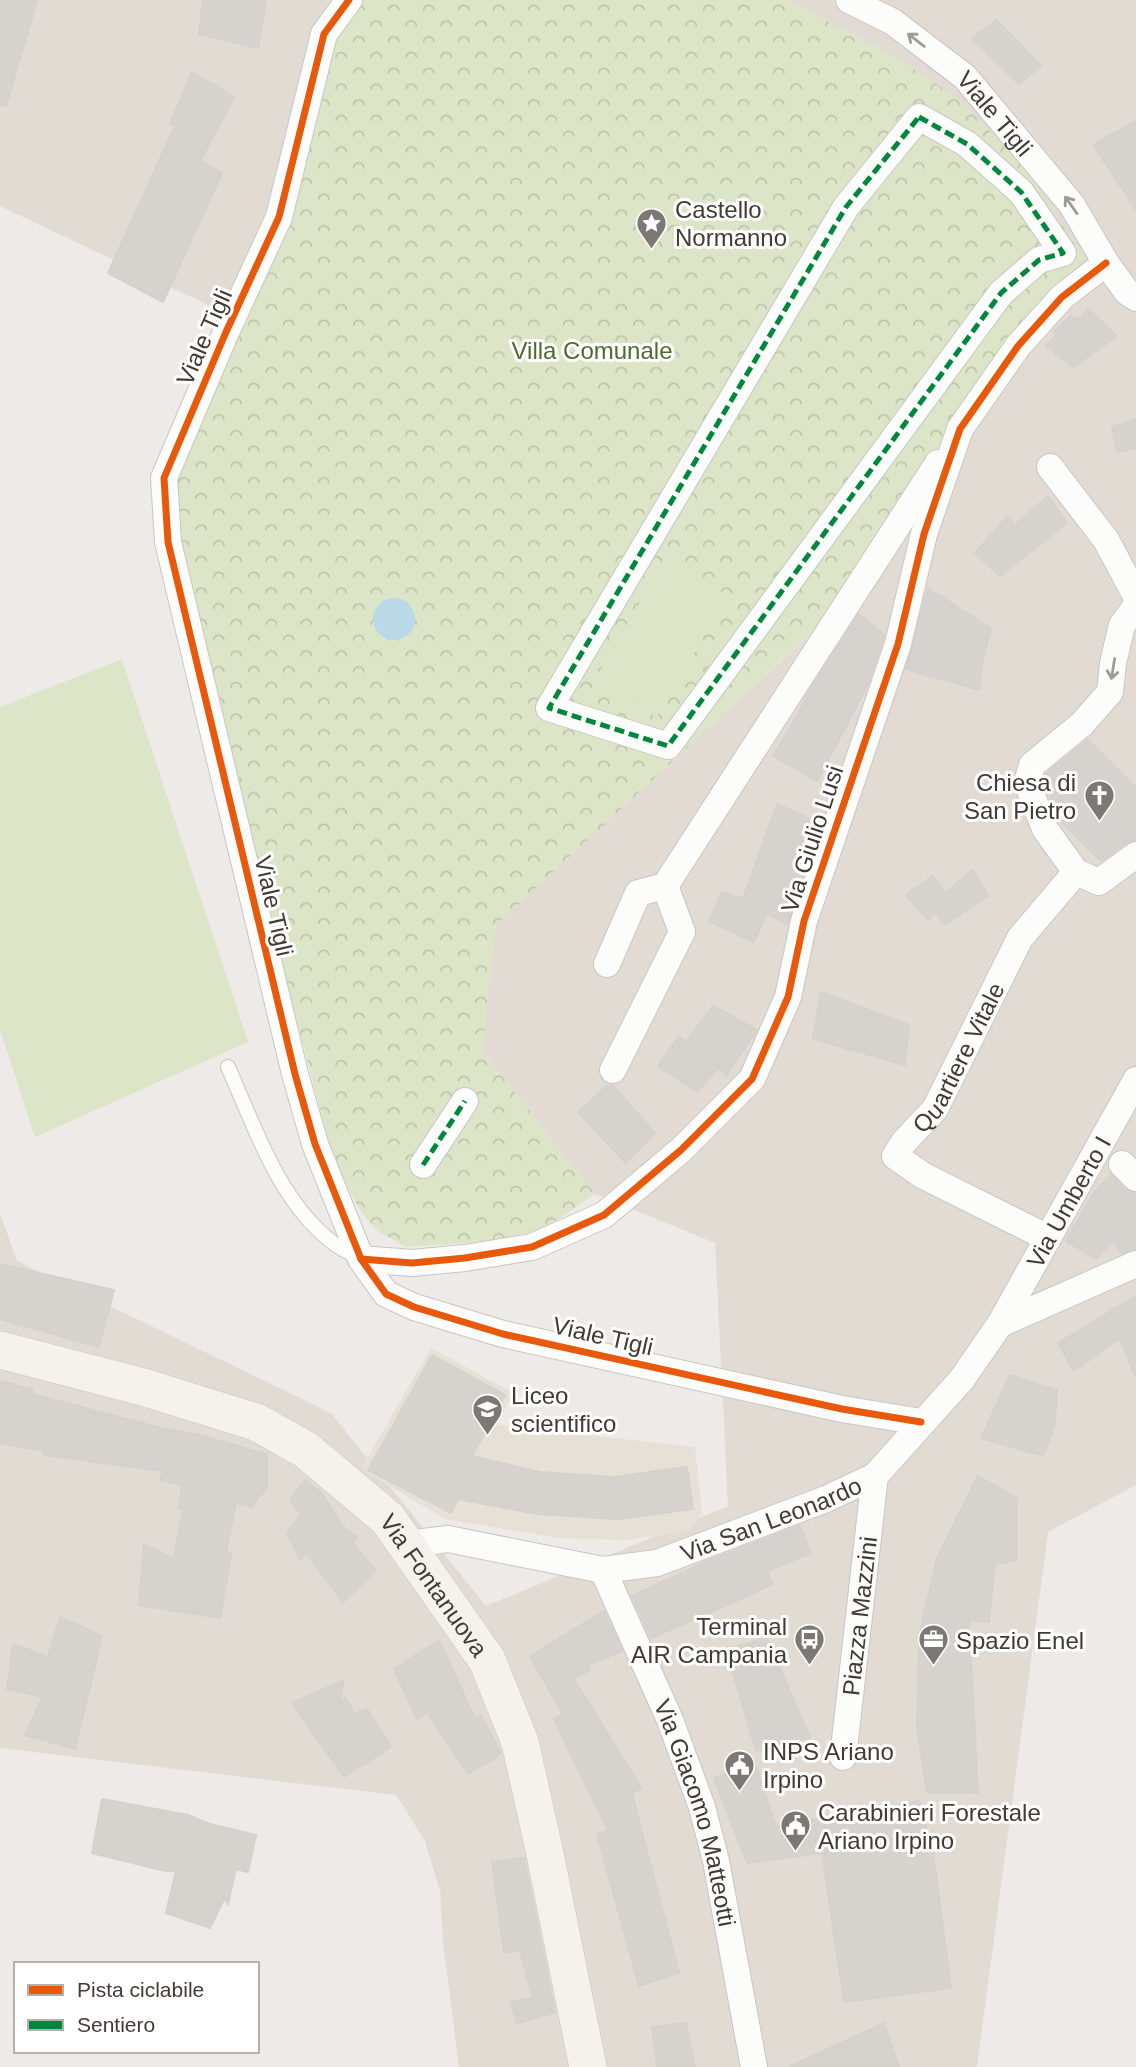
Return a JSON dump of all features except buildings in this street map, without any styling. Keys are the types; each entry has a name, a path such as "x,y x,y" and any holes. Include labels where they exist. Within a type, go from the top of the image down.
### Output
{"street":[{"path":"324,34 327,0"},
{"name":"Viale Tigli","path":"349,0 324,34 279,217 226,331 164,478 168,542 295,1074 315,1144 361,1259 386,1294 414,1307 503,1334 842,1409 921,1422"},
{"name":"Viale Tigli","path":"849,0 893,22 965,78 1072,205 1105,263 1127,292 1136,298"},
{"path":"919,117 967,144 1021,192 1063,253 1039,260 1001,293 668,746 549,708 846,207 919,117"},
{"name":"Via Giulio Lusi","path":"361,1259 412,1263 465,1258 531,1247 604,1214 681,1150 752,1079 788,997 804,920 898,644 925,534 960,429 1018,346 1062,297 1105,263"},
{"path":"607,964 638,893 665,886 960,429"},
{"path":"1050,467 1106,540 1136,596"},
{"path":"1136,606 1122,625 1113,663 1110,692 1082,724 1032,765 1028,779 1045,829 1076,872 1099,882 1136,855"},
{"name":"Quartiere Vitale","path":"1048,1238 922,1175 895,1156 904,1142 935,1109 1020,938 1076,872"},
{"path":"613,1070 681,932 665,886"},
{"name":"Via Umberto I","path":"1000,1324 1136,1080"},
{"path":"423,1165 465,1101"},
{"path":"1000,1324 1136,1264"},
{"name":"Via San Leonardo","path":"407,1544 448,1539 603,1570 657,1563 826,1499 875,1476 962,1379 1000,1324"},
{"name":"Via Fontanuova","path":"0,1350 143,1387 256,1422 306,1450 388,1519 487,1660 520,1742 550,1875 588,2067"},
{"name":"Piazza Mazzini","path":"843,1757 875,1476"},
{"name":"Via Giacomo Matteotti","path":"603,1570 670,1720 702,1807 716,1861 754,2067"}],"lane":[{"path":"229,1067 278,1178 305,1215 332,1242 361,1259"}],"shaded area":[{"path":"0,0 361,0 240,320 0,206"},
{"path":"788,0 1136,0 1136,1485 1048,1532 977,2067 459,2067 443,1943 440,1891 425,1841 396,1795 0,1748 0,1213 17,1261 331,1413 486,1606 728,1506 715,1243 595,1194 482,1051 495,925 840,607 900,60"},
{"name":"Liceo scientifico","path":"431,1348 513,1393 497,1425 695,1447 702,1513 689,1531 625,1540 559,1538 445,1519 361,1469"}],"green space":[{"name":"Villa Comunale","path":"361,0 788,0 900,60 959,99 1030,175 1084,258 1007,341 840,606 496,925 482,1051 595,1194 542,1230 490,1241 406,1247 376,1230 358,1207 333,1158 160,502 240,320 306,79"},
{"path":"666,559 728,596 656,717 594,680"},
{"path":"122,659 248,1042 35,1137 0,1029 0,707"}],"water":[{"path":"394,598 409,604 415,619 409,634 394,640 379,634 373,619 379,604"}],"marked path":[{"path":"919,117 967,144 1021,192 1063,253 1039,260 1001,293 668,746 549,708 846,207 919,117"},
{"path":"423,1165 465,1101"}],"cycle path":[{"path":"349,0 324,34 279,217 226,332 164,478 168,542 295,1074 315,1144 361,1259 386,1294 414,1307 503,1334 842,1409 921,1422"},
{"path":"361,1259 412,1263 532,1247 604,1215 681,1150 752,1079 788,997 804,921 898,644 924,534 960,429 1018,346 1062,297 1106,263"}],"place":[{"name":"Castello Normanno","path":"652,250"},
{"name":"Chiesa di San Pietro","path":"1099,823"},
{"name":"Liceo scientifico","path":"488,1436"},
{"name":"Terminal AIR Campania","path":"810,1667"},
{"name":"Spazio Enel","path":"933,1667"},
{"name":"INPS Ariano Irpino","path":"740,1792"},
{"name":"Carabinieri Forestale Ariano Irpino","path":"795,1853"}]}
